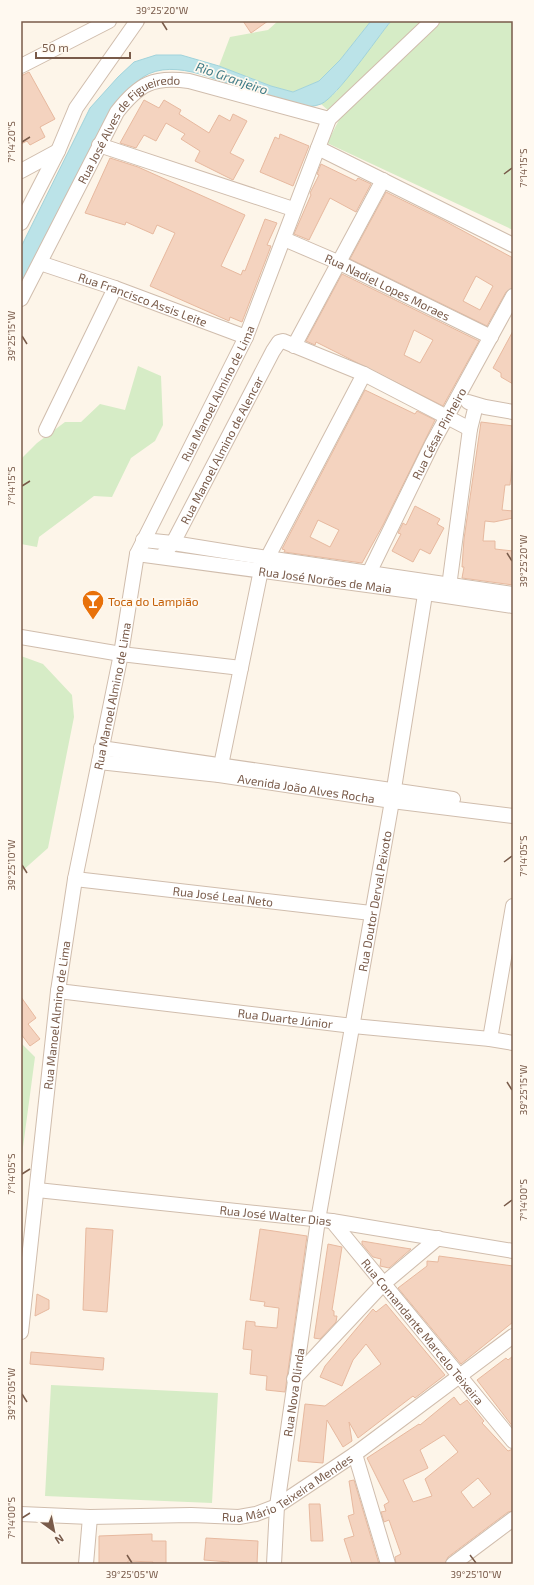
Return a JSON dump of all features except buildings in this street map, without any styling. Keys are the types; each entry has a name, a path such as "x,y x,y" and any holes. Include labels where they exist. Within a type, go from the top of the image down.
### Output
{"street":[{"path":"21,66 110,21"},
{"path":"23,220 58,151 76,108 137,21"},
{"name":"Rua Manoel Almino de Lima","path":"21,1332 58,991 74,879 84,825 121,654 137,554 246,337 284,239 293,209 329,119 432,21"},
{"name":"Rua José Alves de Figueiredo","path":"21,299 117,112 127,99 143,85 157,80 171,79 189,81 329,119"},
{"path":"99,145 293,209"},
{"path":"318,148 513,245"},
{"path":"21,172 58,151"},
{"path":"383,180 294,346 364,374 470,429"},
{"path":"21,202 23,220"},
{"name":"Rua Nadiel Lopes Moraes","path":"284,239 340,262 490,337"},
{"name":"Rua Francisco Assis Leite","path":"40,263 115,288 246,337"},
{"path":"46,430 115,288"},
{"name":"Rua César Pinheiro","path":"369,573 447,417 513,296"},
{"name":"Rua Manoel Almino de Alencar","path":"162,556 172,543 273,351 279,342 283,341 294,346"},
{"path":"220,770 264,564 364,374"},
{"path":"458,398 476,405 513,412"},
{"path":"448,591 470,429 476,405"},
{"name":"Rua José Norões de Maia","path":"143,540 172,543 264,564 427,587 513,606"},
{"name":"Rua José Norões de Maia","path":"137,554 369,573 427,587"},
{"name":"Rua Doutor Derval Peixoto","path":"325,1221 371,913 427,587"},
{"name":"Rua José Norões de Maia","path":"448,591 513,594"},
{"path":"21,638 121,654 241,668"},
{"name":"Avenida João Alves Rocha","path":"100,755 284,779 513,816"},
{"name":"Avenida João Alves Rocha","path":"392,796 513,808"},
{"name":"Rua José Leal Neto","path":"74,879 371,913"},
{"path":"490,1039 513,906"},
{"name":"Rua Duarte Júnior","path":"58,991 353,1026 490,1039 513,1043"},
{"name":"Rua José Walter Dias","path":"37,1190 325,1221 513,1251"},
{"name":"Rua Comandante Marcelo Teixeira","path":"325,1221 382,1285 513,1441"},
{"name":"Rua Nova Olinda","path":"274,1564 277,1506 294,1379 325,1221"},
{"path":"294,1379 382,1285 438,1238"},
{"name":"Rua Mário Teixeira Mendes","path":"21,1514 90,1517 191,1515 244,1517 256,1514 277,1506 355,1454 513,1336"},
{"path":"355,1454 388,1564"},
{"path":"86,1564 90,1517"},
{"path":"453,1564 513,1519"}],"green space":[{"path":"278,21 371,21 340,60 319,81 293,92 271,86 219,66 230,37 268,30"},
{"path":"391,21 513,21 513,230 327,143 339,120 321,104 336,92"},
{"path":"138,366 161,376 163,425 155,441 131,458 112,497 94,496 39,537 37,547 21,544 21,459 37,443 65,422 81,422 100,404 125,410"},
{"path":"21,656 43,664 72,695 74,717 48,848 21,872"},
{"path":"21,1043 35,1057 21,1162"},
{"path":"51,1385 218,1393 212,1503 45,1496"}],"water":[{"name":"Rio Granjeiro","path":"371,21 391,21 337,90 328,99 316,106 297,106 265,98 200,74 170,69 156,71 143,77 135,83 127,91 109,117 84,162 21,285 21,247 90,108 134,62 156,55 181,55 219,66 271,86 293,92 319,81 340,60"}],"place":[{"name":"Toca do Lampião","path":"93,620"}]}
